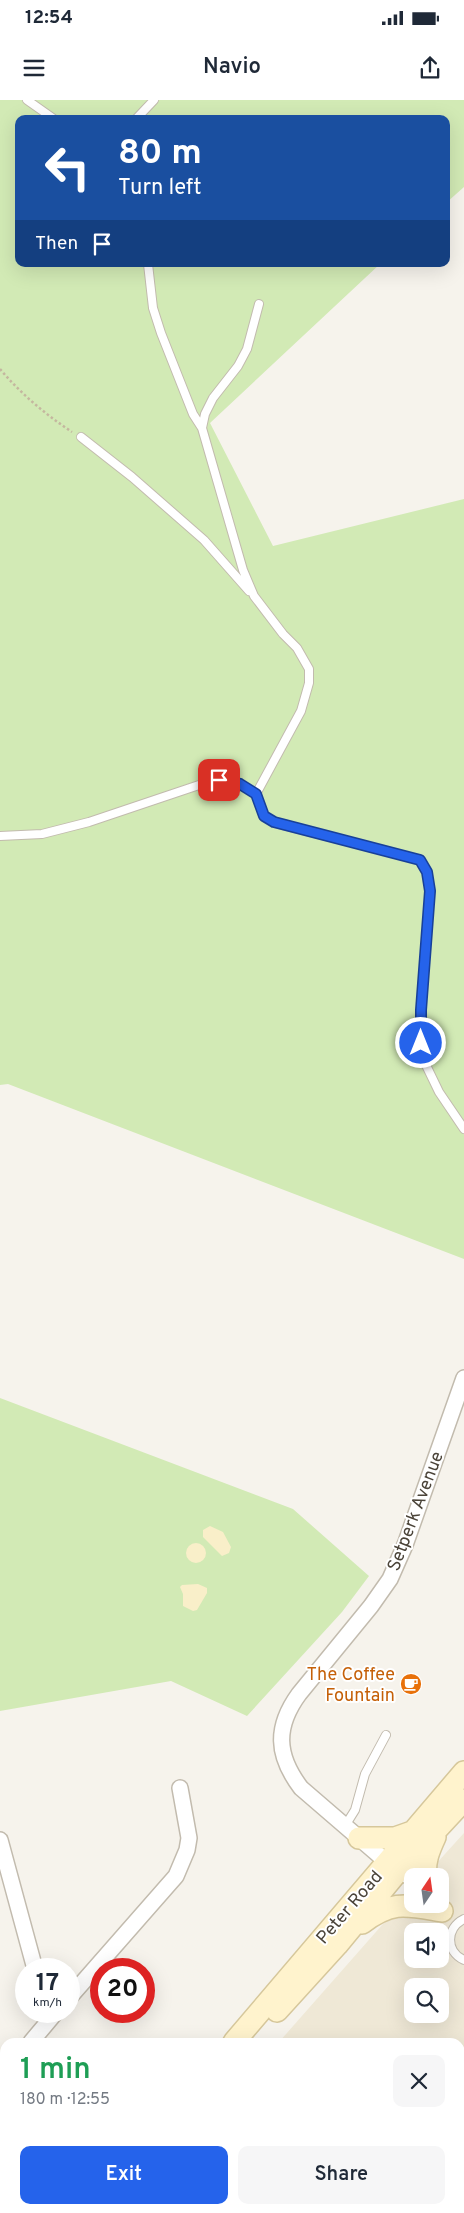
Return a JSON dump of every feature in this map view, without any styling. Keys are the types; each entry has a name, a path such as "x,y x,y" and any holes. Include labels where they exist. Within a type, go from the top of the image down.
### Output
{"main road":[{"name":"Peter Road","path":"238,2038 399,1873 412,1832 464,1772"},
{"name":"Peter Road","path":"253,2038 464,1800"},
{"path":"425,1868 428,1854 439,1828"},
{"path":"352,1832 395,1838 412,1832"},
{"path":"344,1937 377,1912 393,1906 410,1906 449,1915"}],"street":[{"name":"Setperk Avenue","path":"352,1832 301,1788 290,1774 284,1758 281,1732 288,1708 372,1606 394,1571 464,1378"},
{"path":"80,1985 176,1876 185,1856 189,1838 180,1788"},
{"path":"352,1832 399,1873"},
{"path":"0,1840 32,1958"},
{"path":"34,2038 45,2023"}],"lane":[{"path":"27,100 48,115"},
{"path":"140,115 154,100"},
{"path":"148,267 153,308 161,333 193,414 202,428 243,570 254,596"},
{"path":"202,428 205,414 213,398 238,366 247,348 259,304"},
{"path":"81,437 132,477 204,540 297,648 309,669 309,682 301,711 256,794"},
{"path":"0,836 42,834 219,780 240,784 256,794 264,816 274,822 420,860 427,872 430,891 421,1010 421,1043 425,1063 439,1092 464,1128"},
{"path":"352,1832 355,1810 365,1774 386,1735"},
{"path":"449,1915 450,1943 456,1956 464,1960"}],"path":[{"path":"0,370 34,404 81,437"}],"shaded area":[{"path":"464,1833 464,2038 283,2038 404,1900 404,1913 449,1913 449,1868 432,1868"}],"green space":[{"path":"0,100 464,100 464,187 450,199 450,115 15,115 15,267 377,267 210,423 273,546 464,499 464,1259 8,1084 0,1085"},
{"path":"0,1398 293,1509 369,1576 342,1612 247,1716 171,1681 0,1711"}],"sand":[{"path":"210,1526 223,1532 231,1547 229,1553 222,1556 203,1537 203,1530"},
{"path":"196,1543 203,1546 206,1553 203,1560 196,1563 189,1560 186,1553 189,1546"},
{"path":"198,1584 207,1588 207,1593 197,1610 193,1611 183,1606 183,1594 180,1587 182,1585"}],"place":[{"name":"The Coffee Fountain","path":"411,1684"}],"route":[{"path":"219,780 240,784 256,794 264,816 274,822 420,860 427,872 430,891 425,978 421,1010 421,1043"}]}
